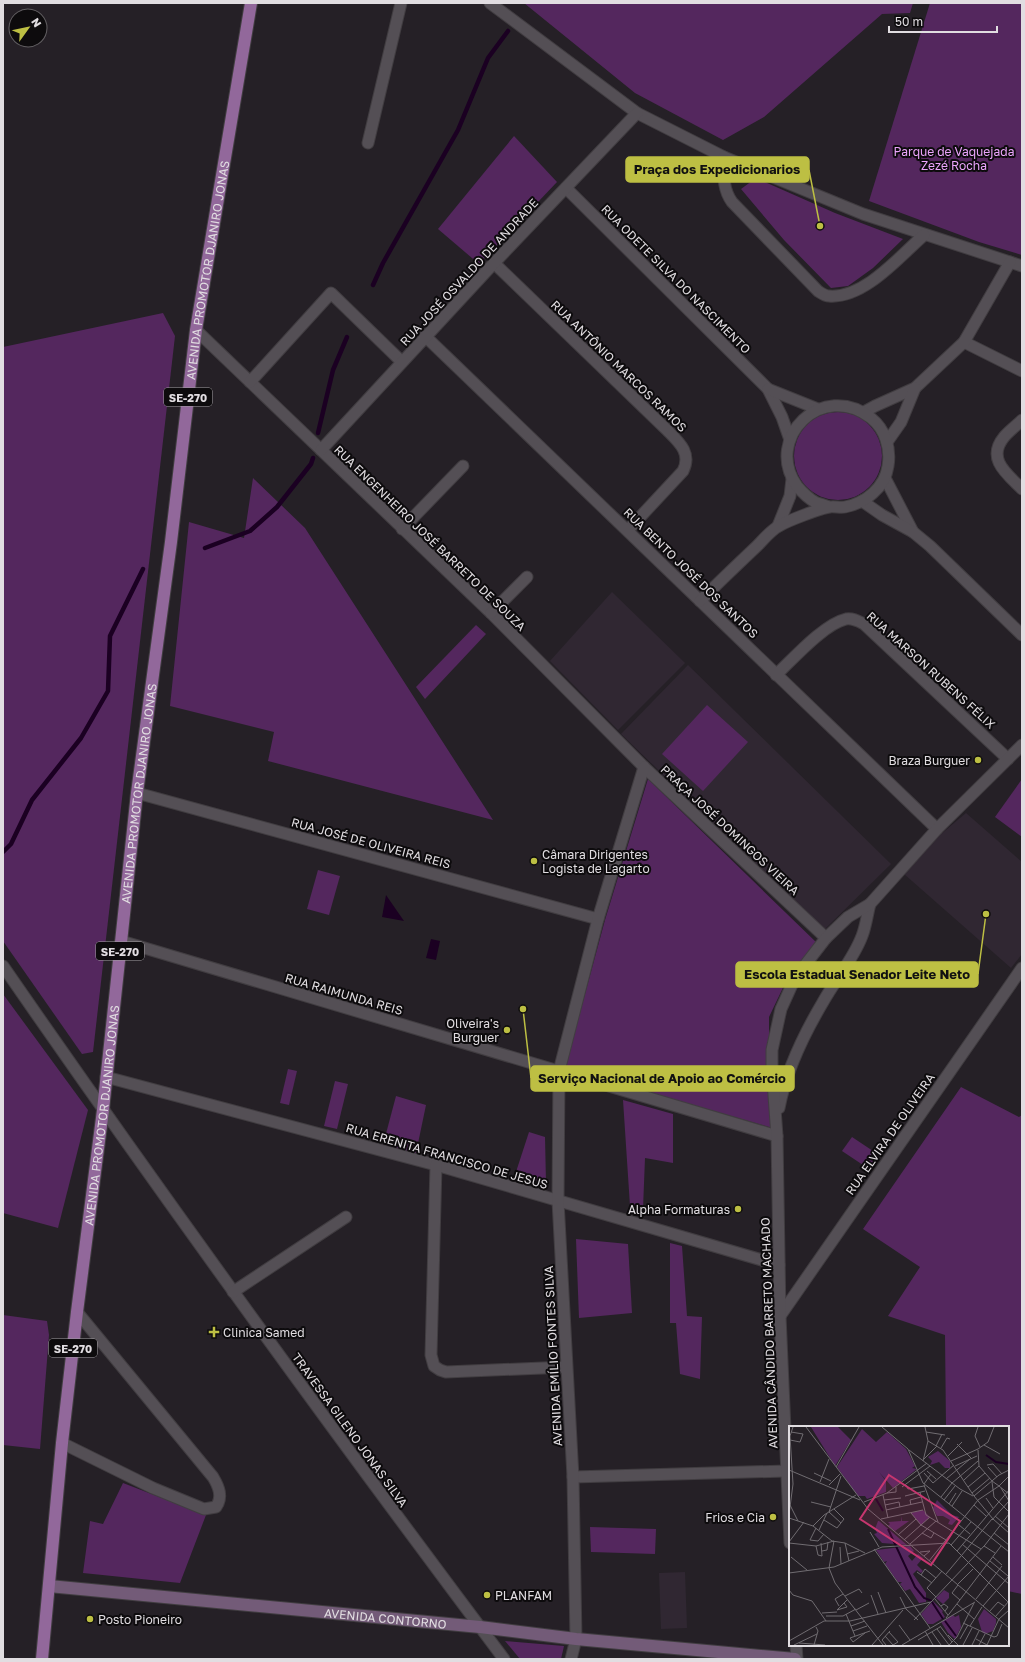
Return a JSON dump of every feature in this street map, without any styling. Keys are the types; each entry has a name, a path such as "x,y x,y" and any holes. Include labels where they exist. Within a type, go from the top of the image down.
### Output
{"main road":[{"name":"AVENIDA PROMOTOR DJANIRO JONAS","path":"49,1586 62,1443 103,1110 137,793 171,542 196,330 251,3"},
{"name":"AVENIDA CONTORNO","path":"49,1586 480,1627 576,1639 796,1659"},
{"name":"SE-270","path":"42,1659 49,1586"}],"street":[{"path":"368,143 401,3"},
{"path":"490,3 637,113 724,157 863,214 1022,266"},
{"name":"RUA JOSÉ OSVALDO DE ANDRADE","path":"321,450 425,336 637,113"},
{"path":"724,157 724,185 727,195 732,202 818,291 828,296 849,294 869,283 924,234"},
{"name":"RUA ODETE SILVA DO NASCIMENTO","path":"566,188 768,389 782,417 790,440"},
{"path":"864,412 915,388 964,342 1010,262"},
{"name":"RUA ANTÔNIO MARCOS RAMOS","path":"494,263 667,430 682,446 687,454 687,465 683,471 628,530"},
{"path":"250,382 331,293 402,362"},
{"name":"RUA ENGENHEIRO JOSÉ BARRETO DE SOUZA","path":"196,330 491,613 644,767"},
{"name":"RUA BENTO JOSÉ DOS SANTOS","path":"425,336 937,829"},
{"path":"964,342 1022,371"},
{"path":"887,442 900,422 915,388"},
{"name":"RUA ODETE SILVA DO NASCIMENTO","path":"768,389 818,409"},
{"path":"778,526 790,496 792,479 787,459 790,440 796,427 806,416 818,409 842,405 864,412 874,420 882,430 887,442 889,460 884,478 877,489 862,501 842,507 830,507 814,502 802,492 792,479"},
{"path":"1022,420 1004,437 996,450 998,460 1003,469 1022,489"},
{"path":"402,529 463,466"},
{"path":"884,478 913,532"},
{"path":"862,501 882,515 913,532 930,546 1022,635"},
{"path":"700,601 778,526 830,507"},
{"path":"491,613 527,577"},
{"name":"RUA MARSON RUBENS FÉLIX","path":"776,675 811,641 832,625 847,619 856,620 864,624 1008,758"},
{"path":"776,1122 772,1050 781,1009 794,978 826,938 848,917 870,904 937,829 1022,745"},
{"name":"PRAÇA JOSÉ DOMINGOS VIEIRA","path":"559,1071 598,919 644,767 826,938"},
{"name":"RUA JOSÉ DE OLIVEIRA REIS","path":"137,793 598,919"},
{"path":"776,1122 784,1088 794,1059 822,1002 856,948 864,929 870,904"},
{"path":"848,917 864,929"},
{"name":"RUA RAIMUNDA REIS","path":"122,941 559,1071"},
{"name":"TRAVESSA GILENO JONAS SILVA","path":"3,966 103,1110 233,1292 504,1659"},
{"name":"RUA ELVIRA DE OLIVEIRA","path":"780,1316 1022,968"},
{"path":"559,1071 777,1136"},
{"name":"AVENIDA EMÍLIO FONTES SILVA","path":"559,1071 558,1201 573,1478 576,1639 571,1659"},
{"name":"RUA ERENITA FRANCISCO DE JESUS","path":"106,1077 436,1165 779,1265"},
{"name":"AVENIDA CÂNDIDO BARRETO MACHADO","path":"776,1122 780,1316 789,1525"},
{"path":"436,1165 431,1355 434,1366 437,1369 446,1372 566,1367"},
{"path":"233,1292 346,1217"},
{"path":"62,1443 153,1488 204,1509 216,1506 219,1503 220,1494 214,1477 77,1312"},
{"path":"573,1478 786,1471"},
{"path":"796,1646 796,1659"}],"shaded area":[{"path":"612,592 685,663 618,730 550,661"},
{"path":"688,665 891,864 824,930 621,734"},
{"path":"966,813 1022,862 1022,954 1011,968 904,874 941,834"},
{"path":"386,895 404,921 382,917"},
{"path":"431,939 440,941 436,960 426,958"},
{"path":"685,1572 687,1628 661,1629 659,1573"}],"green space":[{"path":"524,3 913,3 910,13 882,14 764,117 723,140 635,93"},
{"name":"Parque de Vaquejada Zezé Rocha","path":"930,3 1022,3 1022,255 979,242 869,201"},
{"path":"514,136 557,182 479,264 438,229"},
{"path":"756,178 835,213 903,239 873,268 848,286 831,288 784,240 741,189"},
{"path":"163,313 175,336 93,1052 82,1054 3,941 3,347"},
{"path":"838,412 855,416 869,425 878,439 882,456 878,473 869,487 855,496 838,500 821,496 807,487 798,473 794,456 798,439 807,425 821,416"},
{"path":"253,478 305,528 493,820 268,761 274,732 170,706 189,522 244,538"},
{"path":"476,625 486,634 425,699 416,687"},
{"path":"707,705 748,742 703,791 662,754"},
{"path":"648,779 817,943 790,973 769,1017 769,1065 776,1129 565,1068 605,920"},
{"path":"1022,779 1022,837 995,817"},
{"path":"318,870 340,876 329,915 307,909"},
{"path":"3,994 88,1110 58,1228 3,1213"},
{"path":"288,1069 297,1071 289,1105 280,1103"},
{"path":"335,1081 348,1084 337,1129 324,1126"},
{"path":"961,1087 1019,1117 1022,1115 1022,1594 1009,1591 1009,1426 946,1426 945,1335 888,1316 920,1267 863,1229"},
{"path":"396,1096 426,1105 416,1153 383,1145"},
{"path":"623,1100 673,1114 673,1163 645,1158 643,1209 630,1206"},
{"path":"529,1132 545,1137 546,1183 515,1175"},
{"path":"852,1137 879,1155 869,1169 842,1151"},
{"path":"576,1239 628,1244 632,1313 579,1318"},
{"path":"670,1243 682,1246 687,1316 702,1317 700,1379 680,1374 676,1323 670,1323"},
{"path":"3,1315 47,1321 49,1335 40,1449 3,1445"},
{"path":"123,1483 206,1515 180,1583 83,1573 90,1521 103,1524"},
{"path":"590,1527 656,1529 655,1554 591,1552"},
{"path":"505,1641 564,1646 561,1659 520,1659"}],"waterway":[{"path":"373,285 383,263 458,130 488,58 508,31"},
{"path":"318,433 333,370 347,337"},
{"path":"205,548 250,531 277,507 311,464 313,458"},
{"path":"3,852 11,844 32,800 81,738 108,691 110,636 143,569"}],"place":[{"name":"Praça dos Expedicionarios","path":"820,226"},
{"name":"Braza Burguer","path":"978,760"},
{"name":"Câmara Dirigentes Logista de Lagarto","path":"534,861"},
{"name":"Escola Estadual Senador Leite Neto","path":"986,914"},
{"name":"Serviço Nacional de Apoio ao Comércio","path":"523,1009"},
{"name":"Oliveira's Burguer","path":"507,1030"},
{"name":"Alpha Formaturas","path":"738,1209"},
{"name":"Clinica Samed","path":"214,1332"},
{"name":"Frios e Cia","path":"773,1517"},
{"name":"PLANFAM","path":"487,1595"},
{"name":"Posto Pioneiro","path":"90,1619"}]}
